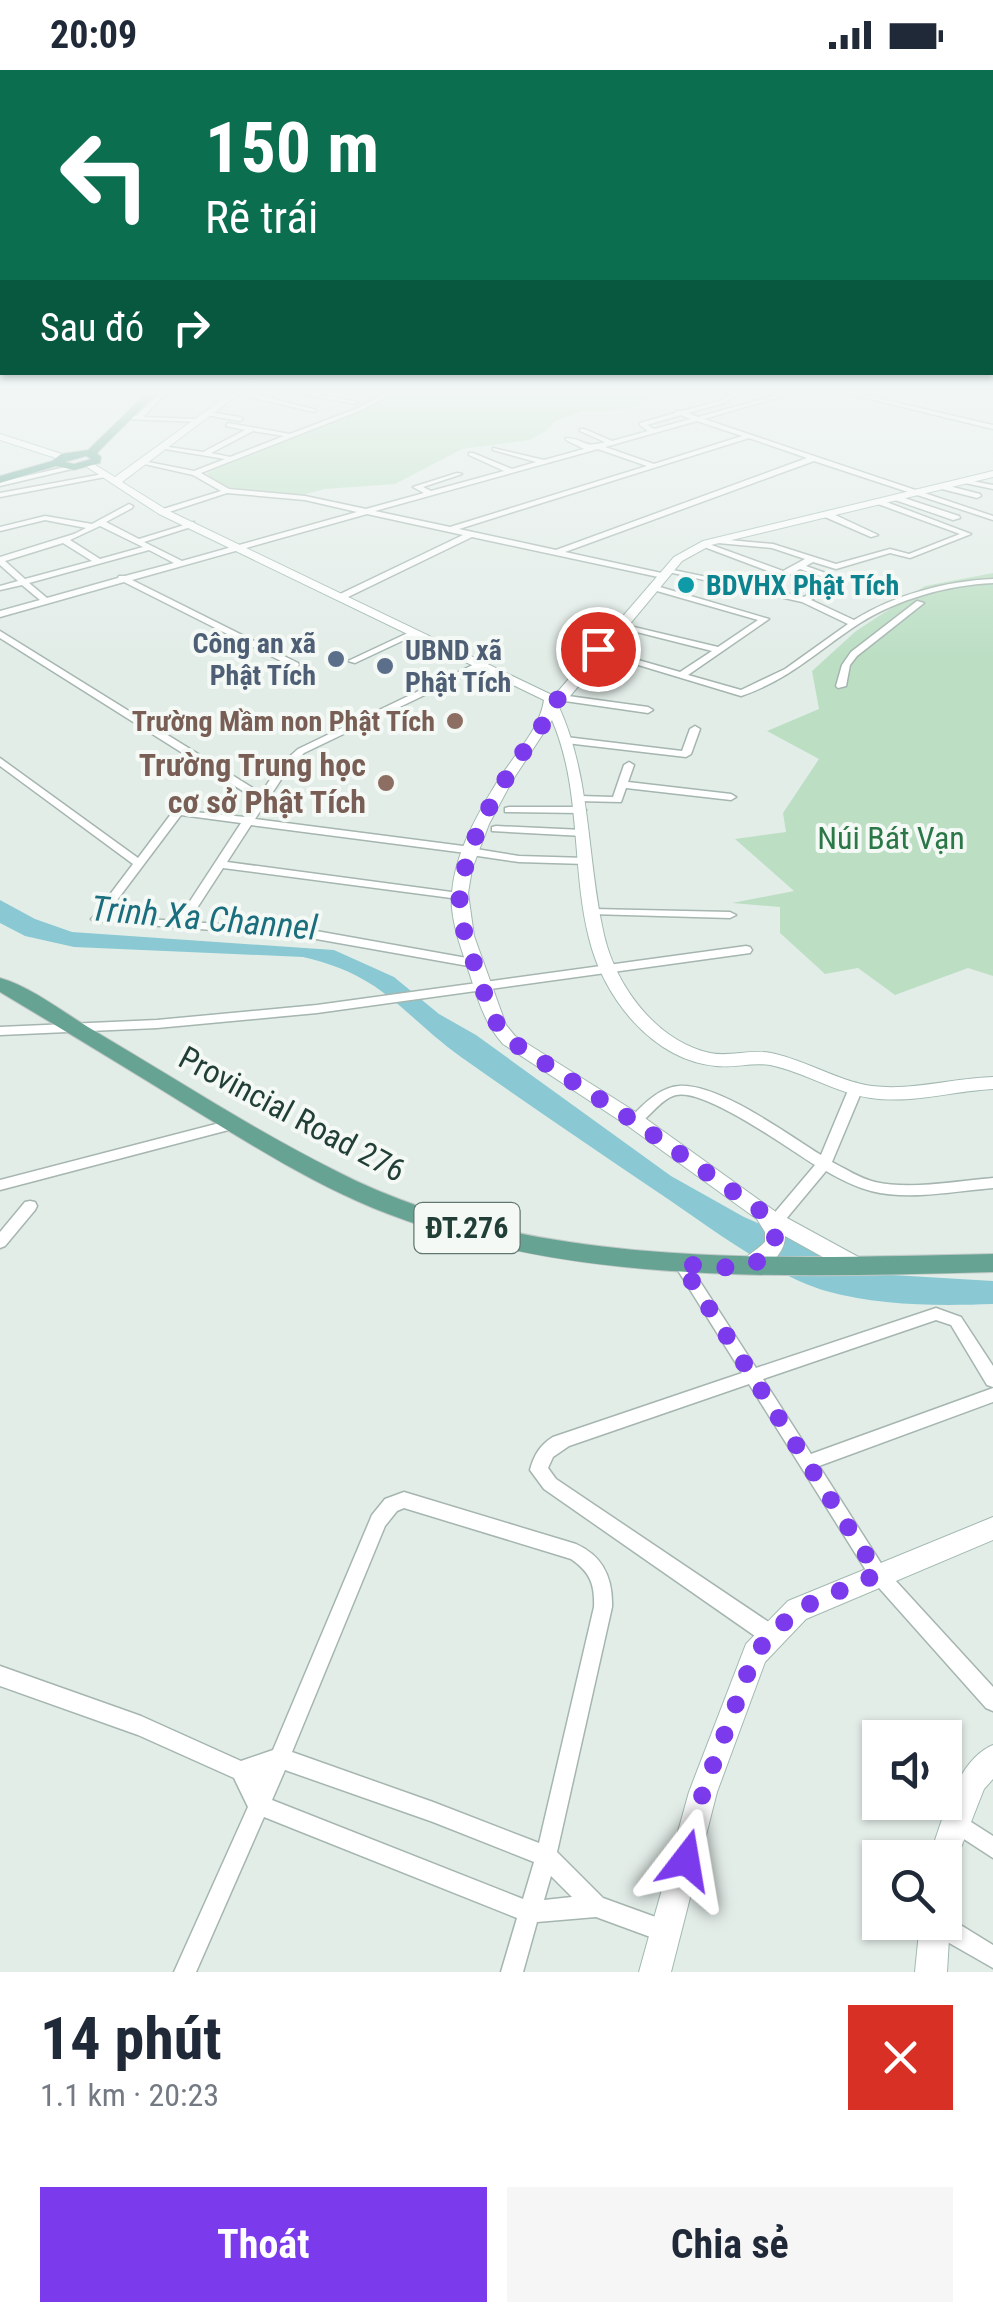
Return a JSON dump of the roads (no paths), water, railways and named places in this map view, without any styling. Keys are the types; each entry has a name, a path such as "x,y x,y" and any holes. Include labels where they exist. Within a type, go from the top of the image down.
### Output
{"main road":[{"path":"109,479 163,512 556,700 580,805 596,938 606,969 630,1009 688,1051 714,1060 739,1056 769,1059 856,1088 901,1094 993,1082"},
{"path":"855,1265 770,1218 635,1122 509,1040 497,1024 483,988 459,896 488,808 556,700 678,559 710,543 978,479"},
{"name":"Provincial Road 276","path":"0,984 302,1164 406,1212 531,1244 681,1264 993,1263"},
{"path":"748,1266 766,1256 775,1244 770,1218"},
{"path":"655,1972 703,1792 755,1653 796,1610 993,1528"},
{"path":"948,1840 973,1780 993,1759"},
{"path":"931,1972 934,1940"}],"street":[{"path":"0,495 109,479"},
{"path":"205,479 227,491 305,498 661,578 805,600 854,623"},
{"path":"430,493 417,487 444,479"},
{"path":"0,614 479,479"},
{"path":"450,530 613,479"},
{"path":"556,553 758,479"},
{"path":"887,479 993,509"},
{"path":"967,482 993,487"},
{"path":"163,512 227,491"},
{"path":"930,491 977,496"},
{"path":"930,491 993,518"},
{"path":"184,492 201,500"},
{"path":"898,498 956,518"},
{"path":"710,543 774,546 836,566 890,551 910,556 968,534 881,502"},
{"path":"47,602 0,561 66,541 100,526 129,506"},
{"path":"828,514 874,535"},
{"path":"0,529 45,518 100,526 142,540 183,564"},
{"path":"142,540 191,524"},
{"path":"343,596 471,534"},
{"path":"66,541 100,562"},
{"path":"710,543 784,574 810,560"},
{"path":"0,588 152,547"},
{"path":"799,566 836,581 805,600"},
{"path":"122,578 296,665"},
{"path":"661,578 764,619 682,675"},
{"path":"596,652 740,693 799,667 854,623 888,607 962,583 993,581"},
{"path":"842,686 846,665 854,654 930,594"},
{"path":"617,628 717,653"},
{"path":"352,661 415,633"},
{"path":"0,634 263,799"},
{"path":"180,924 284,766 301,750 482,664"},
{"path":"556,700 648,710"},
{"path":"566,740 686,754 695,729"},
{"path":"0,761 139,864"},
{"path":"509,810 617,800 629,765"},
{"path":"624,785 731,797"},
{"path":"474,962 305,933 97,918 178,812 519,859 586,862"},
{"path":"496,829 583,832"},
{"path":"220,864 459,896"},
{"path":"594,912 730,915"},
{"path":"0,1030 157,1024 386,1002 746,950"},
{"path":"770,1218 824,1164 856,1088"},
{"path":"635,1122 673,1091 685,1090 723,1104 824,1164 874,1188 993,1184"},
{"path":"0,1185 234,1124"},
{"path":"0,1242 30,1206"},
{"path":"681,1264 878,1574 993,1701"},
{"path":"772,1636 550,1484 539,1470 541,1458 551,1446 564,1440 936,1314 956,1321 993,1380"},
{"path":"806,1463 993,1395"},
{"path":"184,1972 280,1758 378,1521 391,1505 412,1500 576,1552 598,1570 602,1607 546,1856 512,1972"},
{"path":"0,1676 141,1726 241,1771 257,1804 528,1912 596,1906"},
{"path":"241,1771 280,1758 546,1856 596,1906 666,1932"},
{"path":"954,1822 993,1848"},
{"path":"962,1938 993,1956"}],"water":[{"name":"Trinh Xa Channel","path":"0,900 35,919 72,932 334,950 394,977 439,1014 476,1035 671,1176 744,1217 876,1274 993,1281 993,1304 867,1300 826,1291 783,1273 716,1232 485,1074 354,974 303,957 74,947 25,936 0,923"}],"place":[{"name":"BDVHX Phật Tích","path":"686,585"},
{"name":"Công an xã Phật Tích","path":"336,659"},
{"name":"UBND xã Phật Tích","path":"385,666"},
{"name":"Trường Mầm non Phật Tích","path":"455,721"},
{"name":"Trường Trung học cơ sở Phật Tích","path":"386,783"}],"park label":[{"name":"Núi Bát Vạn","path":"891,838"}]}
